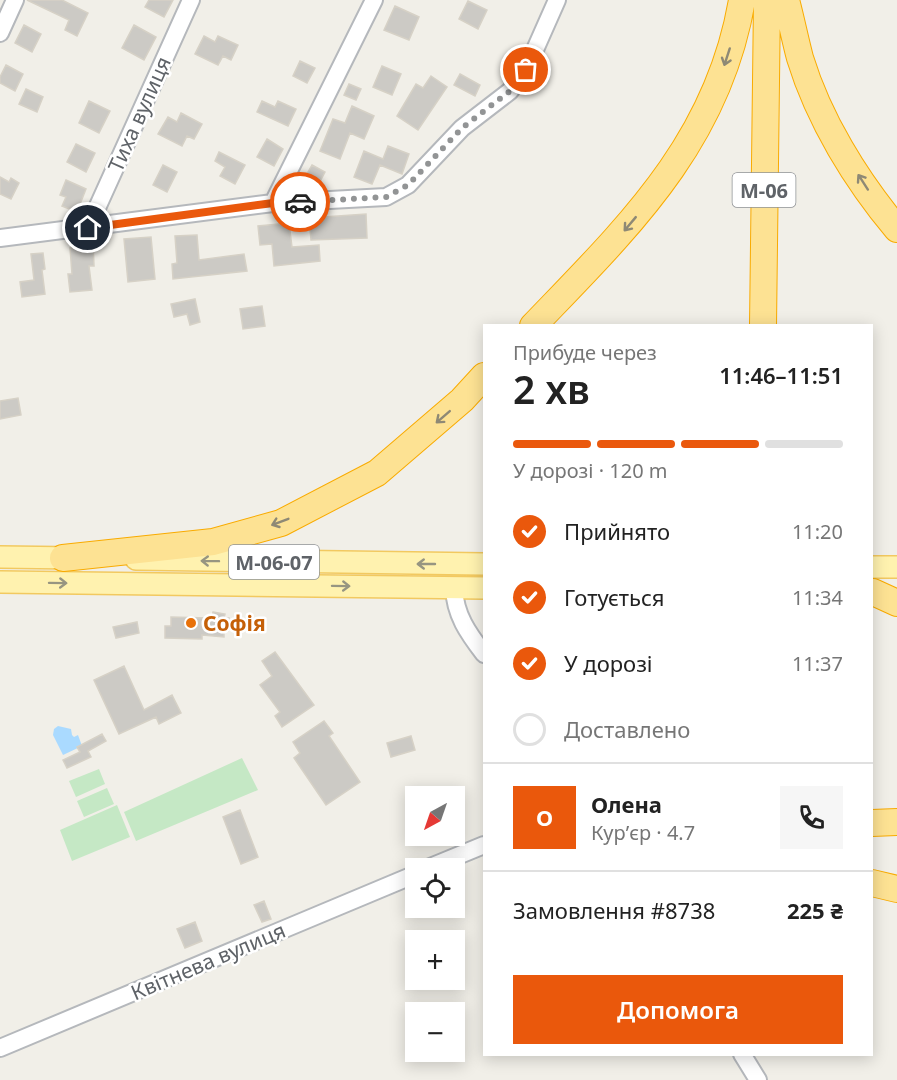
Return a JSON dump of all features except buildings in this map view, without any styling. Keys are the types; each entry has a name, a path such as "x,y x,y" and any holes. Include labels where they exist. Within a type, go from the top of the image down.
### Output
{"highway":[{"path":"535,324 627,228 693,138 719,83 738,24 742,0"},
{"name":"М-06","path":"763,324 767,0"},
{"path":"786,0 801,59 821,110 865,187 897,230"},
{"path":"63,558 213,542 281,523 377,473 462,400 483,377"},
{"path":"880,592 897,603"},
{"path":"873,823 897,822"},
{"path":"873,883 897,889"}],"main road":[{"name":"М-06-07","path":"0,557 483,564"},
{"path":"873,567 897,567"},
{"name":"М-06-07","path":"0,582 483,588"}],"street":[{"path":"0,33 15,0"},
{"name":"Тиха вулиця","path":"88,228 191,0"},
{"path":"273,203 374,0"},
{"path":"0,238 273,203 383,198 408,185 462,128 510,91 526,70 557,0"},
{"path":"454,588 455,604 465,627 483,653"},
{"path":"452,858 483,845"},
{"name":"Квітнева вулиця","path":"0,1048 405,879"},
{"path":"743,1056 758,1080"}],"green space":[{"path":"242,758 258,790 136,841 124,812"},
{"path":"99,769 105,784 76,797 69,781"},
{"path":"107,788 114,804 84,817 77,801"},
{"path":"117,805 130,837 72,861 60,830"}],"water":[{"path":"58,726 71,729 74,737 78,735 82,746 63,755 53,735 54,729"}],"way so far":[{"path":"300,202 386,197 408,185 462,128 510,91 526,70"}],"place":[{"name":"Софія","path":"191,623"}],"route":[{"path":"88,228 273,203 300,202"}]}
